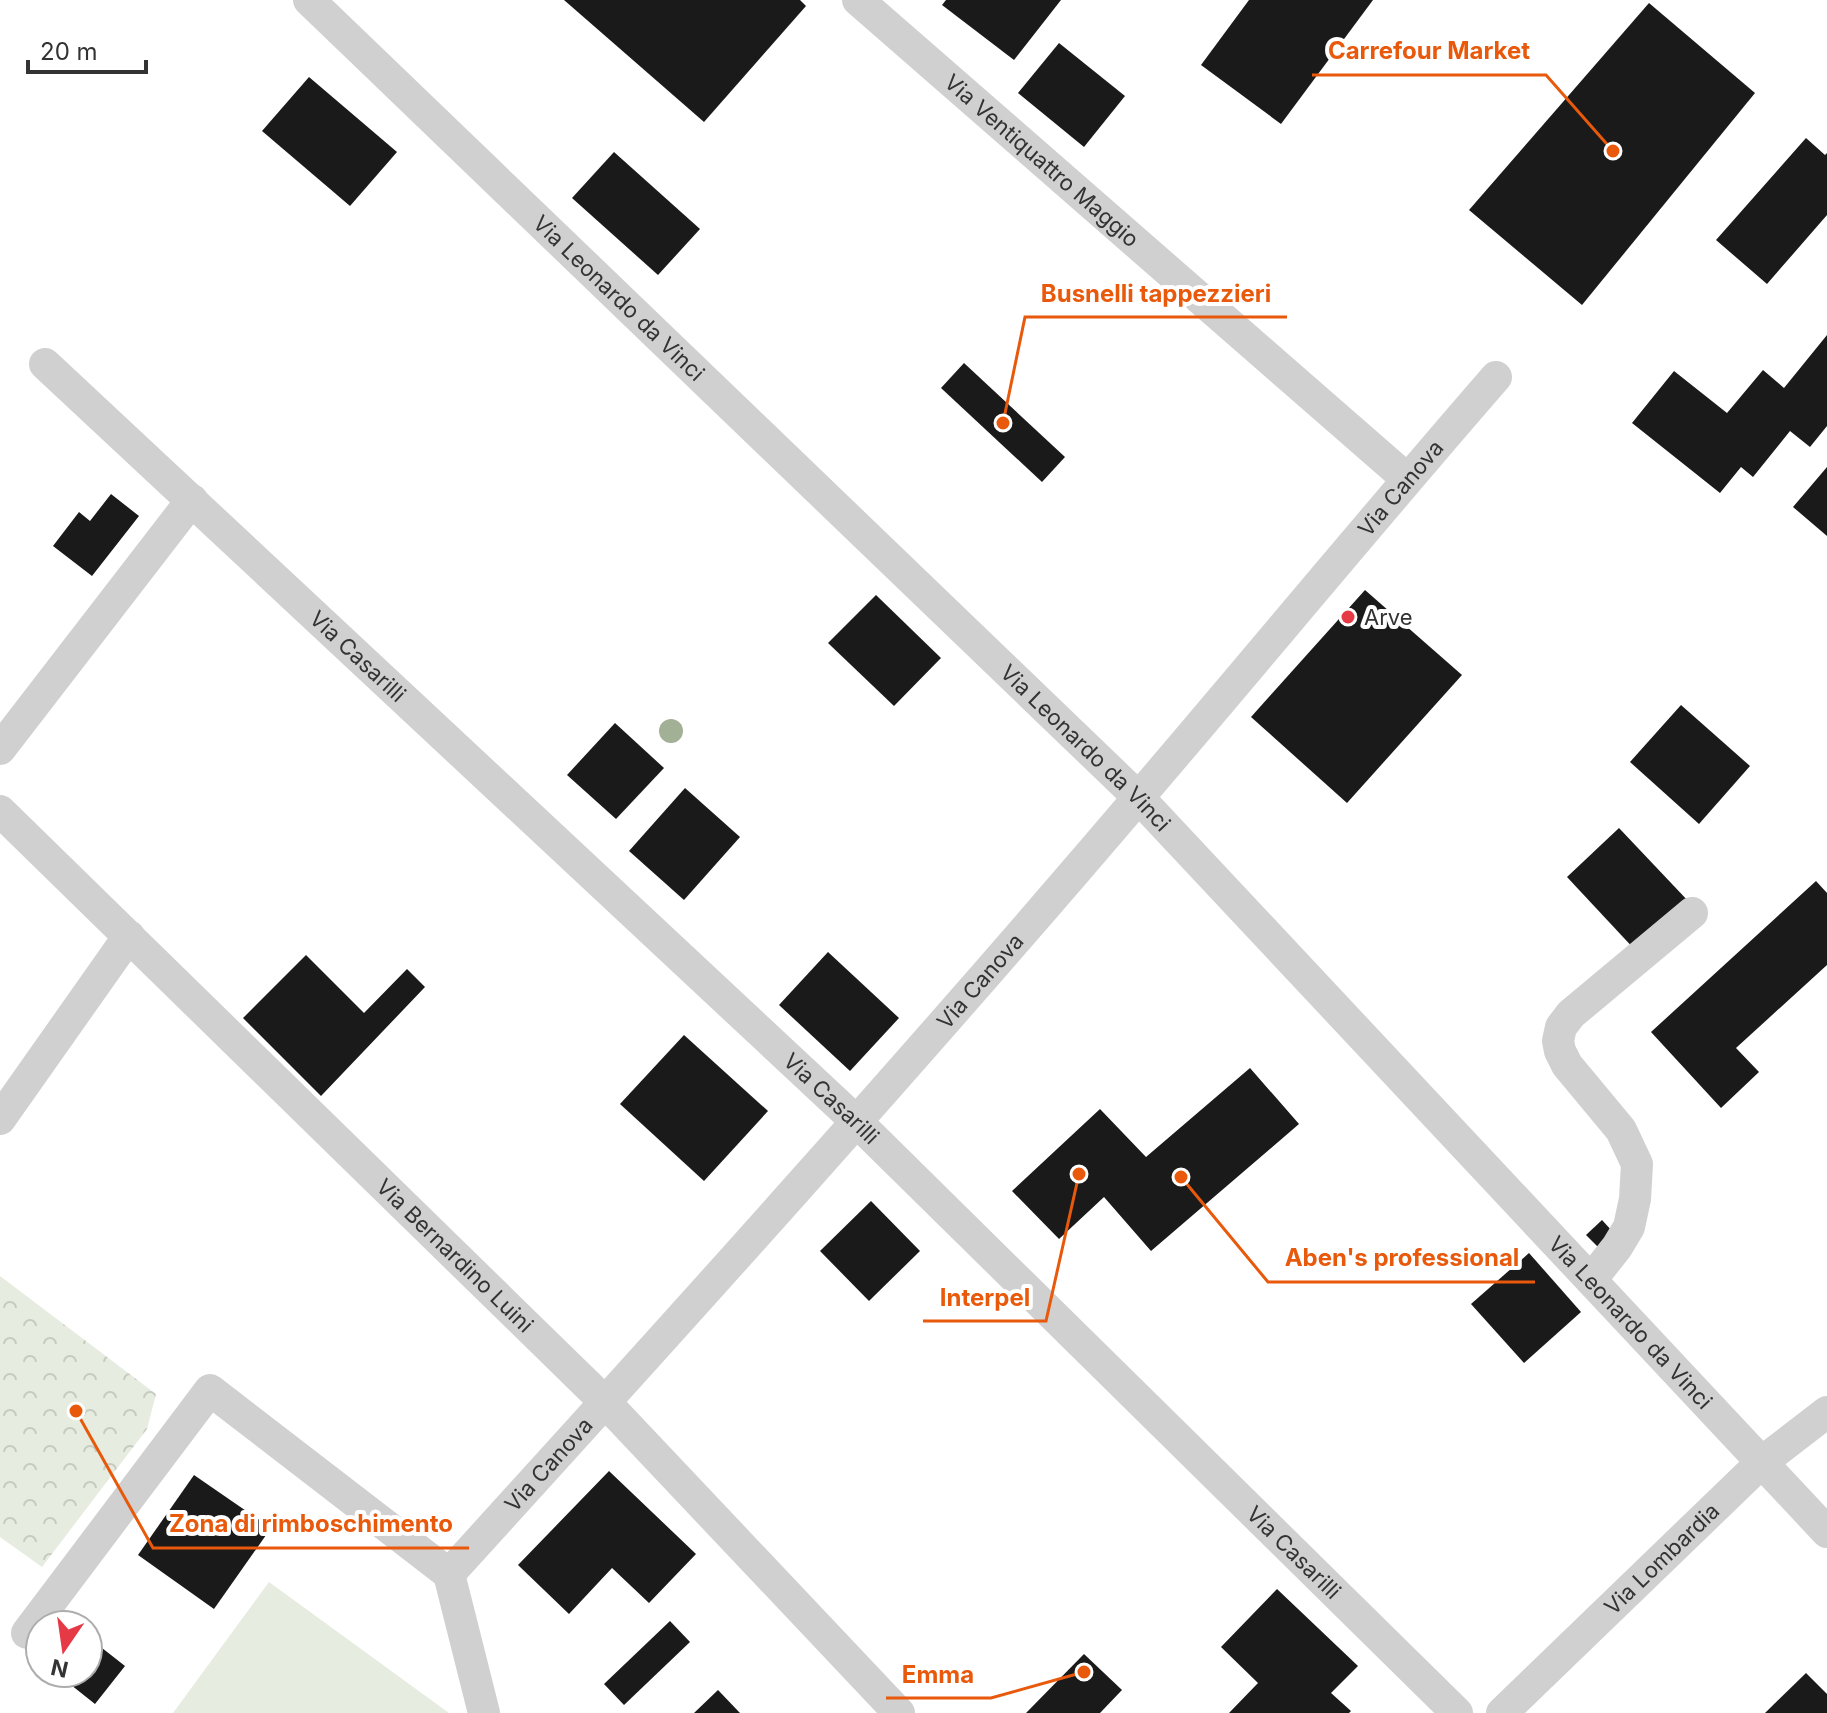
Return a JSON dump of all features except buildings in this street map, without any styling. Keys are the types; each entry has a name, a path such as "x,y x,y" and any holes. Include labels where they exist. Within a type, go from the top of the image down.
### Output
{"street":[{"name":"Via Ventiquattro Maggio","path":"858,0 1407,479"},
{"name":"Via Leonardo da Vinci","path":"317,3 1139,798 1827,1532"},
{"name":"Via Casarilli","path":"45,364 857,1122 1457,1713"},
{"name":"Via Canova","path":"449,1574 857,1122 1139,798 1496,377"},
{"path":"0,749 192,500"},
{"name":"Via Bernardino Luini","path":"0,811 605,1402 899,1713"},
{"path":"1591,1280 1629,1227 1635,1199 1637,1164 1621,1130 1567,1065 1558,1041 1561,1027 1571,1014 1692,913"},
{"path":"0,1119 129,936"},
{"path":"45,1609 210,1390 449,1574 484,1713"},
{"name":"Via Lombardia","path":"1502,1713 1762,1462 1827,1412"}],"green space":[{"path":"0,1276 156,1394 147,1429 42,1567 0,1537"},
{"path":"269,1582 449,1713 173,1713"}],"place":[{"name":"Carrefour Market","path":"1613,151"},
{"name":"Busnelli tappezzieri","path":"1003,423"},
{"name":"Arve","path":"1348,617"},
{"name":"Interpel","path":"1079,1174"},
{"name":"Aben's professional","path":"1181,1177"},
{"name":"Zona di rimboschimento","path":"76,1411"},
{"name":"Emma","path":"1084,1672"}]}
